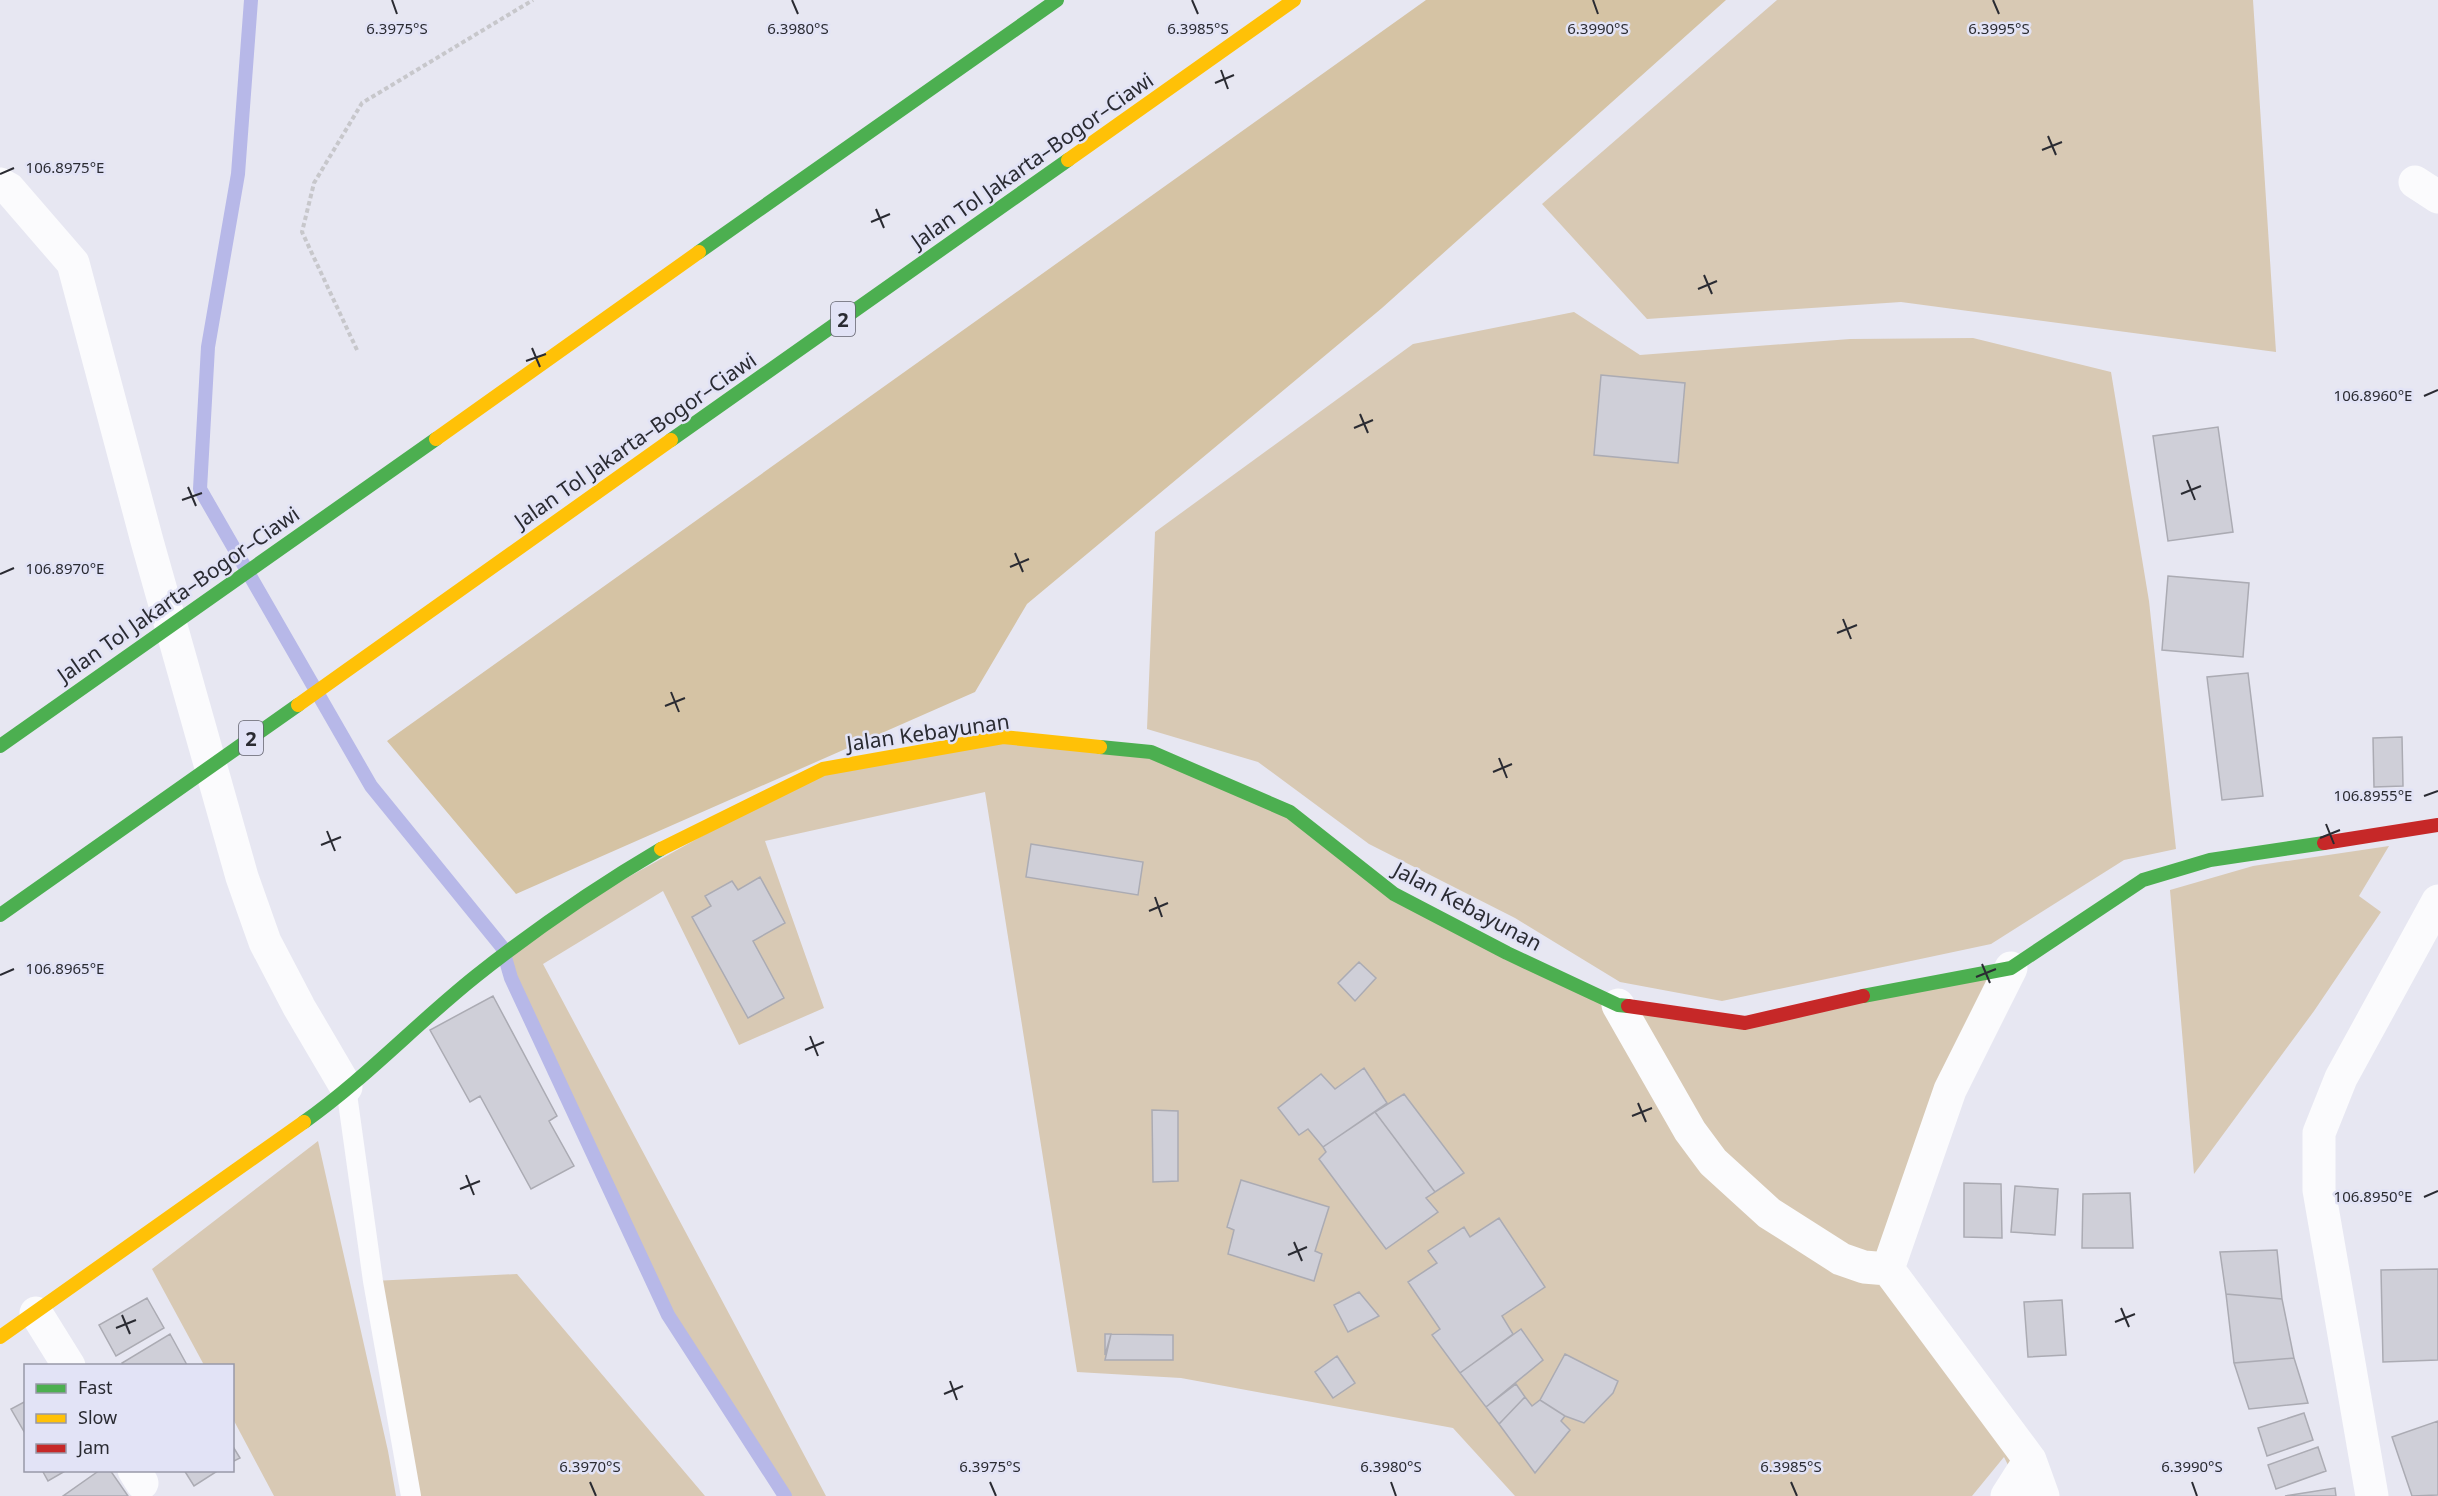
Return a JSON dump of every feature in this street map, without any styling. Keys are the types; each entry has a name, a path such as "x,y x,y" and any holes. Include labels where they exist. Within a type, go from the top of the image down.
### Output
{"main road":[{"name":"Jalan Tol Jakarta–Bogor–Ciawi","path":"0,746 1057,0"},
{"name":"Jalan Tol Jakarta–Bogor–Ciawi","path":"0,915 1294,0"},
{"name":"Jalan Kebayunan","path":"0,1337 322,1109 475,977 543,926 659,850 823,769 1004,737 1151,752 1290,812 1394,894 1507,953 1618,1005 1745,1023 1858,997 2011,968"},
{"path":"2011,968 2143,879 2210,860 2433,821"}],"street":[{"path":"0,184 9,189 73,263 147,541 242,877 265,942 299,1007 346,1087"},
{"path":"2372,1496 2319,1190 2319,1132 2341,1078 2438,901"},
{"path":"1888,1269 1950,1090 2011,968"},
{"path":"1618,1005 1690,1131 1713,1162 1769,1213 1841,1260 1864,1267 1888,1269 2030,1460 2043,1496"},
{"path":"36,1313 68,1364"},
{"path":"2007,1496 2030,1460"}],"lane":[{"path":"346,1087 373,1281 411,1496"}],"path":[{"path":"357,350 302,232 314,183 362,103 533,0"}],"shaded area":[{"path":"1426,0 1726,0 1382,308 1027,604 975,692 516,894 387,741"},
{"path":"1777,0 2253,0 2276,352 1901,302 1647,319 1542,204"},
{"path":"1574,312 1640,355 1850,339 1973,338 2111,372 2149,601 2176,849 2124,860 1991,944 1722,1001 1620,982 1515,918 1369,844 1258,762 1147,729 1155,532 1413,344"},
{"path":"1003,737 1151,752 1290,812 1394,894 1618,1005 1745,1023 2011,968 1888,1269 2030,1460 2016,1481 2004,1457 1972,1496 1515,1496 1453,1428 1181,1378 1077,1372 985,792 765,841 824,1008 739,1045 663,891 543,964 826,1496 785,1496 668,1315 511,978 502,947 823,769"},
{"path":"2389,846 2359,896 2381,912 2314,1011 2194,1174 2170,890 2253,866"},
{"path":"318,1141 388,1451 396,1496 274,1496 234,1421 234,1364 203,1364 152,1269"},
{"path":"517,1274 705,1496 411,1496 373,1281"}],"building":[{"path":"1601,375 1685,383 1678,463 1594,455"},
{"path":"2218,427 2233,532 2168,541 2153,436"},
{"path":"2168,576 2249,583 2243,657 2162,650"},
{"path":"2248,673 2263,796 2222,800 2207,677"},
{"path":"2402,737 2403,786 2374,787 2373,738"},
{"path":"1031,844 1143,862 1138,895 1026,877"},
{"path":"760,877 785,923 753,941 784,998 748,1018 692,917 711,906 705,896 732,881 738,890"},
{"path":"1359,962 1376,978 1355,1001 1338,983"},
{"path":"493,996 557,1116 549,1121 574,1166 531,1189 480,1096 470,1102 430,1030"},
{"path":"1364,1068 1387,1103 1323,1147 1308,1129 1299,1135 1278,1108 1321,1074 1335,1089"},
{"path":"1404,1094 1464,1173 1435,1192 1375,1112"},
{"path":"1152,1110 1178,1111 1178,1181 1153,1182"},
{"path":"1375,1112 1435,1192 1426,1198 1438,1212 1386,1249 1319,1159 1326,1152 1323,1147"},
{"path":"1241,1180 1329,1207 1315,1251 1322,1254 1314,1281 1228,1254 1234,1230 1227,1227"},
{"path":"1964,1183 2001,1184 2002,1238 1964,1237"},
{"path":"2015,1186 2058,1189 2055,1235 2011,1232"},
{"path":"2130,1193 2133,1248 2082,1248 2083,1194"},
{"path":"1499,1218 1545,1287 1502,1316 1513,1334 1460,1373 1432,1335 1440,1329 1408,1282 1437,1263 1428,1251 1464,1227 1470,1237"},
{"path":"2277,1250 2282,1299 2226,1294 2220,1252"},
{"path":"2438,1269 2438,1360 2383,1362 2381,1270"},
{"path":"1359,1292 1379,1316 1348,1332 1334,1305"},
{"path":"2226,1294 2282,1299 2294,1358 2234,1363"},
{"path":"147,1298 164,1328 116,1356 99,1325"},
{"path":"2062,1300 2066,1355 2028,1357 2024,1302"},
{"path":"1521,1329 1543,1360 1486,1407 1460,1373"},
{"path":"170,1334 186,1364 123,1364"},
{"path":"1105,1334 1111,1334 1105,1355"},
{"path":"1111,1334 1173,1335 1173,1360 1105,1360"},
{"path":"1565,1354 1618,1381 1613,1393 1584,1423 1565,1416 1540,1400"},
{"path":"1337,1356 1355,1383 1333,1398 1315,1372"},
{"path":"2294,1358 2308,1403 2249,1409 2234,1363"},
{"path":"1516,1384 1525,1397 1499,1424 1486,1407"},
{"path":"1525,1397 1532,1406 1540,1400 1565,1416 1561,1421 1570,1430 1535,1473 1499,1424"},
{"path":"24,1402 24,1432 11,1409"},
{"path":"2304,1413 2313,1440 2267,1456 2258,1428"},
{"path":"2438,1421 2438,1495 2412,1496 2392,1437"},
{"path":"2318,1447 2326,1471 2276,1489 2268,1465"},
{"path":"234,1448 240,1458 234,1461"},
{"path":"43,1472 64,1472 48,1481"},
{"path":"97,1472 111,1472 128,1496 63,1496"},
{"path":"185,1472 216,1472 194,1486"},
{"path":"2335,1488 2336,1496 2285,1496"}],"waterway":[{"path":"251,0 238,174 208,347 200,489 371,786 502,947 511,978 668,1315 785,1496"}],"traffic: fast":[{"path":"699,252 1057,0"},
{"path":"671,440 1068,160"},
{"path":"0,746 436,439"},
{"path":"0,915 298,705"},
{"path":"1100,747 1151,752 1290,812 1394,894 1507,953 1618,1005 1628,1006"},
{"path":"1863,996 2011,968 2143,880 2210,860 2324,843"},
{"path":"304,1122 349,1087 454,994 498,959 590,894 661,849"}],"traffic: slow":[{"path":"1068,160 1294,0"},
{"path":"436,439 699,252"},
{"path":"298,705 671,440"},
{"path":"661,849 823,769 1003,737 1100,747"},
{"path":"0,1337 304,1122"}],"traffic: jam":[{"path":"2324,843 2438,825"},
{"path":"1628,1006 1745,1023 1863,996"}]}
